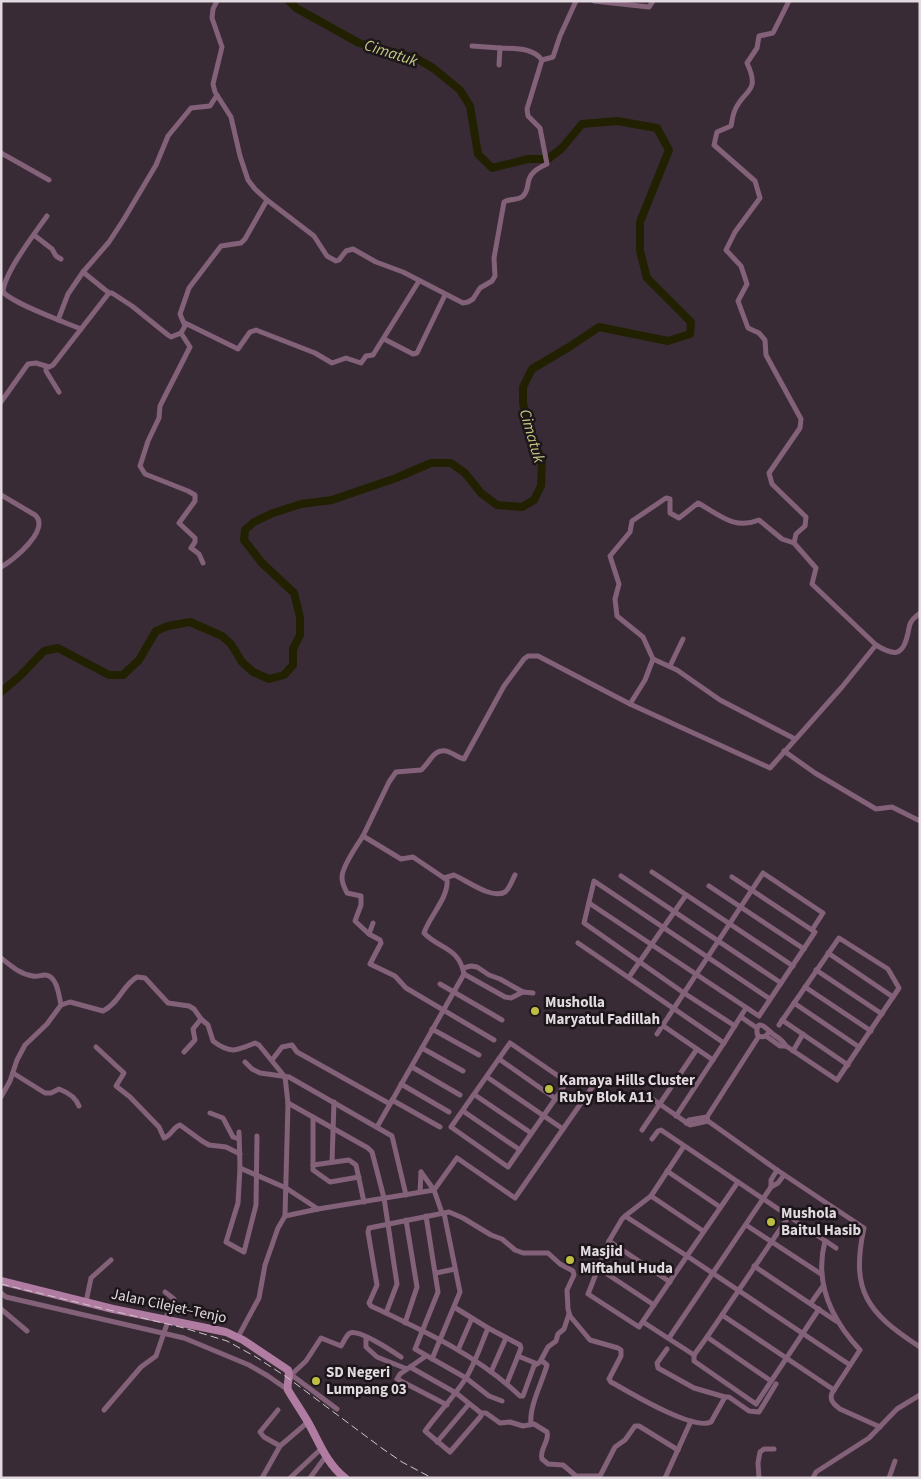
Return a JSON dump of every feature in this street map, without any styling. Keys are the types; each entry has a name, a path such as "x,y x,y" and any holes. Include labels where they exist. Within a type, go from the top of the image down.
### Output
{"main road":[{"name":"Jalan Cilejet–Tenjo","path":"1,1281 166,1321 218,1330 238,1337 285,1368 290,1374"},
{"path":"290,1374 288,1390 326,1456 340,1476"}],"street":[{"path":"217,1 212,13 213,23 222,47 213,84 231,117 240,156 248,180 254,189 314,236 330,259 339,260 346,251 353,249 458,302 468,302 475,297 480,288 494,279 494,258 504,202 520,198 524,195 531,175 535,170 547,164 540,128 528,116 527,111 542,60"},
{"path":"542,60 553,57 560,36 576,1"},
{"path":"594,1 649,7 653,1"},
{"path":"789,1 772,33 759,36 757,48 747,63 752,73 752,88 735,109 731,126 717,132 714,144 755,181 760,198 735,232 726,250 742,266 747,284 738,301 748,328 759,333 765,340 766,355 801,419 800,428 769,473 772,484 806,517 805,526 796,534 794,543"},
{"path":"472,46 529,50 538,55 542,60"},
{"path":"499,65 500,48"},
{"path":"58,320 65,300 83,272 109,242 124,219 156,165 164,142 175,126 191,108 210,106 218,95"},
{"path":"1,153 49,180"},
{"path":"267,200 245,239 241,243 221,246 189,288 180,314 185,323 238,349 250,332 256,330 315,353 334,363 346,358 359,363 366,356 373,355 419,281"},
{"path":"47,216 11,270 2,292 58,320 81,328"},
{"path":"34,235 61,259"},
{"path":"83,272 109,293 132,306 168,335 175,336 181,332 185,323"},
{"path":"1,402 28,364 36,363 46,367 53,365 109,293"},
{"path":"384,339 417,354 445,295"},
{"path":"181,332 190,347 160,406 159,418 148,441 140,466 145,474 188,491 195,496 195,501 179,523 195,538 191,548 199,554 203,563"},
{"path":"46,367 46,371 60,392"},
{"path":"1,495 35,515 39,522 37,530 25,548 10,562 1,567"},
{"path":"795,739 720,700 691,678 653,659 643,637 617,616 615,599 619,584 610,556 630,532 632,521 666,498 670,499 670,512 679,518 698,503 735,524 748,524 759,520 782,539 794,543 816,568 812,584 876,645 888,652 895,654 901,650 906,643 910,623 920,613"},
{"path":"670,666 683,639"},
{"path":"494,1040 406,988 395,976 370,964 381,942 354,921 361,905 361,896 347,893 342,874 389,782 396,772 421,770 431,757 438,752 448,752 462,759 466,757 504,686 528,656 538,656 630,704 768,768 772,766 842,687 876,645"},
{"path":"630,704 645,680 653,659"},
{"path":"784,751 815,773 876,809 892,807 920,821"},
{"path":"363,836 402,859 413,857 447,880 446,888 424,933 452,951 458,958 463,971 505,997 510,998 523,992"},
{"path":"652,872 793,966"},
{"path":"657,1034 763,873 822,913 812,930"},
{"path":"444,878 454,875 488,892 500,893 508,889 515,875"},
{"path":"621,876 781,983"},
{"path":"589,903 759,1016 815,932 732,878"},
{"path":"735,1026 584,922 594,881 770,999"},
{"path":"709,886 804,948"},
{"path":"628,977 686,895"},
{"path":"369,934 373,923"},
{"path":"757,1028 764,1026 768,1028 768,1034 780,1046 786,1046 835,1080 839,1078 899,988 888,969 842,938 837,939 781,1022 803,1034 848,1064"},
{"path":"578,943 724,1043"},
{"path":"828,953 893,997"},
{"path":"1,958 19,972 34,976 47,975 51,977 57,986 61,1005"},
{"path":"377,1127 412,1067 463,971 471,966 523,992 533,993"},
{"path":"816,970 882,1014"},
{"path":"1,1097 26,1043 44,1027 61,1005 70,1002 103,1011 118,998 131,980 141,976 168,1003 191,1007 197,1012 210,1028 213,1042 224,1049 232,1051 257,1044 285,1077 288,1103 285,1216 278,1228 265,1265 259,1298 238,1337"},
{"path":"440,984 502,1020"},
{"path":"805,987 870,1031"},
{"path":"794,1003 859,1048"},
{"path":"676,1116 746,1008"},
{"path":"740,1017 757,1028 759,1036"},
{"path":"184,1052 195,1040 193,1030 201,1018"},
{"path":"662,1025 713,1060"},
{"path":"432,1029 479,1056"},
{"path":"759,1036 763,1037 768,1034"},
{"path":"793,1051 803,1034"},
{"path":"648,1096 690,1125 707,1119 759,1036"},
{"path":"510,1043 567,1082 508,1167 451,1128 487,1077 510,1043"},
{"path":"272,1060 282,1047 292,1045 297,1052 440,1127"},
{"path":"96,1047 124,1073 116,1086 130,1097 159,1127 164,1138 175,1127 180,1125 209,1145 226,1147 240,1154"},
{"path":"422,1048 463,1071"},
{"path":"642,1130 697,1049"},
{"path":"499,1059 556,1099"},
{"path":"245,1062 252,1069 260,1073 290,1077 392,1136 406,1195"},
{"path":"412,1067 460,1095"},
{"path":"12,1073 45,1093 51,1093 59,1089 65,1091 78,1102 79,1106"},
{"path":"487,1077 563,1129"},
{"path":"401,1084 449,1112"},
{"path":"285,1216 318,1208 434,1190 457,1158 515,1198 593,1086"},
{"path":"475,1095 531,1134"},
{"path":"332,1162 334,1102"},
{"path":"288,1103 372,1152 384,1198 397,1284 386,1313"},
{"path":"463,1112 520,1150"},
{"path":"210,1113 223,1118 233,1136 239,1139"},
{"path":"313,1117 313,1170 330,1182 359,1177"},
{"path":"707,1119 784,1175 864,1228 858,1259 862,1290 869,1304 881,1319 920,1347"},
{"path":"652,1139 661,1130 836,1248"},
{"path":"239,1132 240,1168 238,1203 226,1242 244,1252 256,1208 257,1136"},
{"path":"684,1146 651,1196 625,1216 609,1241 588,1294 637,1327 643,1322 738,1182"},
{"path":"313,1165 351,1161 356,1165 364,1202"},
{"path":"240,1168 286,1188 318,1208"},
{"path":"771,1187 771,1180 777,1170"},
{"path":"667,1171 720,1207"},
{"path":"420,1192 421,1172 434,1190 443,1213 460,1292 432,1360"},
{"path":"669,1338 771,1187 778,1183 784,1175"},
{"path":"651,1196 703,1231"},
{"path":"449,1212 463,1218 489,1234 502,1238 515,1250 523,1254 548,1253 560,1264 573,1271 574,1274 567,1290 569,1314 563,1330 558,1334 555,1342 548,1347 541,1360 535,1365 522,1396 476,1360 370,1304 377,1285 368,1232 369,1228 443,1213 449,1212"},
{"path":"426,1216 438,1292 415,1347 417,1351 466,1378 489,1396 502,1401"},
{"path":"625,1216 850,1365"},
{"path":"774,1383 755,1403 694,1361 694,1355 789,1216"},
{"path":"405,1323 417,1287 406,1220"},
{"path":"746,1225 821,1274"},
{"path":"609,1241 670,1282"},
{"path":"825,1241 820,1262 821,1274 823,1286 836,1321"},
{"path":"86,1302 91,1278 111,1260"},
{"path":"754,1266 836,1321 860,1350 831,1395 831,1399 834,1405 840,1409 880,1428"},
{"path":"598,1268 654,1305"},
{"path":"436,1273 455,1269"},
{"path":"811,1304 823,1286"},
{"path":"104,1410 141,1367 156,1356 165,1333 166,1321 174,1299 165,1292"},
{"path":"1,1293 6,1297 184,1338 248,1365 288,1390"},
{"path":"454,1307 521,1346 507,1383"},
{"path":"1,1308 27,1331"},
{"path":"667,1349 657,1363 658,1368 694,1388 729,1397 749,1411 760,1412 787,1358 819,1310"},
{"path":"569,1314 588,1339 621,1350 621,1356 613,1368 609,1379 611,1382 658,1408 692,1421 709,1424 725,1397"},
{"path":"722,1315 834,1390"},
{"path":"458,1350 472,1318"},
{"path":"643,1322 694,1355"},
{"path":"481,1413 481,1416 451,1451 425,1432 466,1378 476,1360 488,1328"},
{"path":"337,1409 290,1374 302,1366 321,1338 339,1346 352,1332 361,1334 401,1357"},
{"path":"707,1337 774,1383"},
{"path":"366,1338 366,1346 377,1357 409,1368 456,1393 481,1413 486,1413 500,1423 510,1422 523,1426 536,1425 548,1433 541,1455 543,1461 551,1465 563,1466 576,1476 600,1476 615,1447 625,1440 635,1426 639,1426 678,1450"},
{"path":"491,1372 506,1338"},
{"path":"426,1356 397,1378 399,1381 446,1405"},
{"path":"518,1356 534,1362 535,1365"},
{"path":"531,1424 533,1405 547,1365 541,1360"},
{"path":"813,1478 816,1472 845,1455 880,1428 897,1409 920,1394"},
{"path":"437,1442 469,1404"},
{"path":"278,1410 260,1432 280,1446"},
{"path":"665,1478 692,1421"},
{"path":"262,1478 280,1446 308,1422"},
{"path":"290,1478 322,1448"},
{"path":"759,1478 758,1463 760,1452 774,1449"},
{"path":"310,1478 326,1456"},
{"path":"889,1478 895,1461"}],"waterway":[{"name":"Cimatuk","path":"1,692 20,676 44,651 58,648 109,675 123,675 139,660 156,631 168,626 190,622 222,636 231,644 242,662 253,672 269,679 284,675 293,665 293,649 300,635 300,617 294,593 262,563 244,540 245,530 254,522 273,513 301,504 332,500 396,478 431,463 451,463 465,473 481,493 497,505 522,507 534,500 541,486 542,460 529,432 523,403 523,387 532,369 599,327 668,341 690,334 691,322 647,278 640,251 640,222 669,150 657,128 617,121 582,124 562,148 548,159 528,159 492,168 478,154 470,106 460,90 433,68 416,58 359,43 296,8 289,1"}],"railway":[{"path":"1,1284 184,1328 227,1341 288,1378 402,1462 432,1478"}],"place":[{"name":"Musholla Maryatul Fadillah","path":"535,1011"},
{"name":"Kamaya Hills Cluster Ruby Blok A11","path":"549,1089"},
{"name":"Mushola Baitul Hasib","path":"771,1222"},
{"name":"Masjid Miftahul Huda","path":"570,1260"},
{"name":"SD Negeri Lumpang 03","path":"316,1381"}]}
